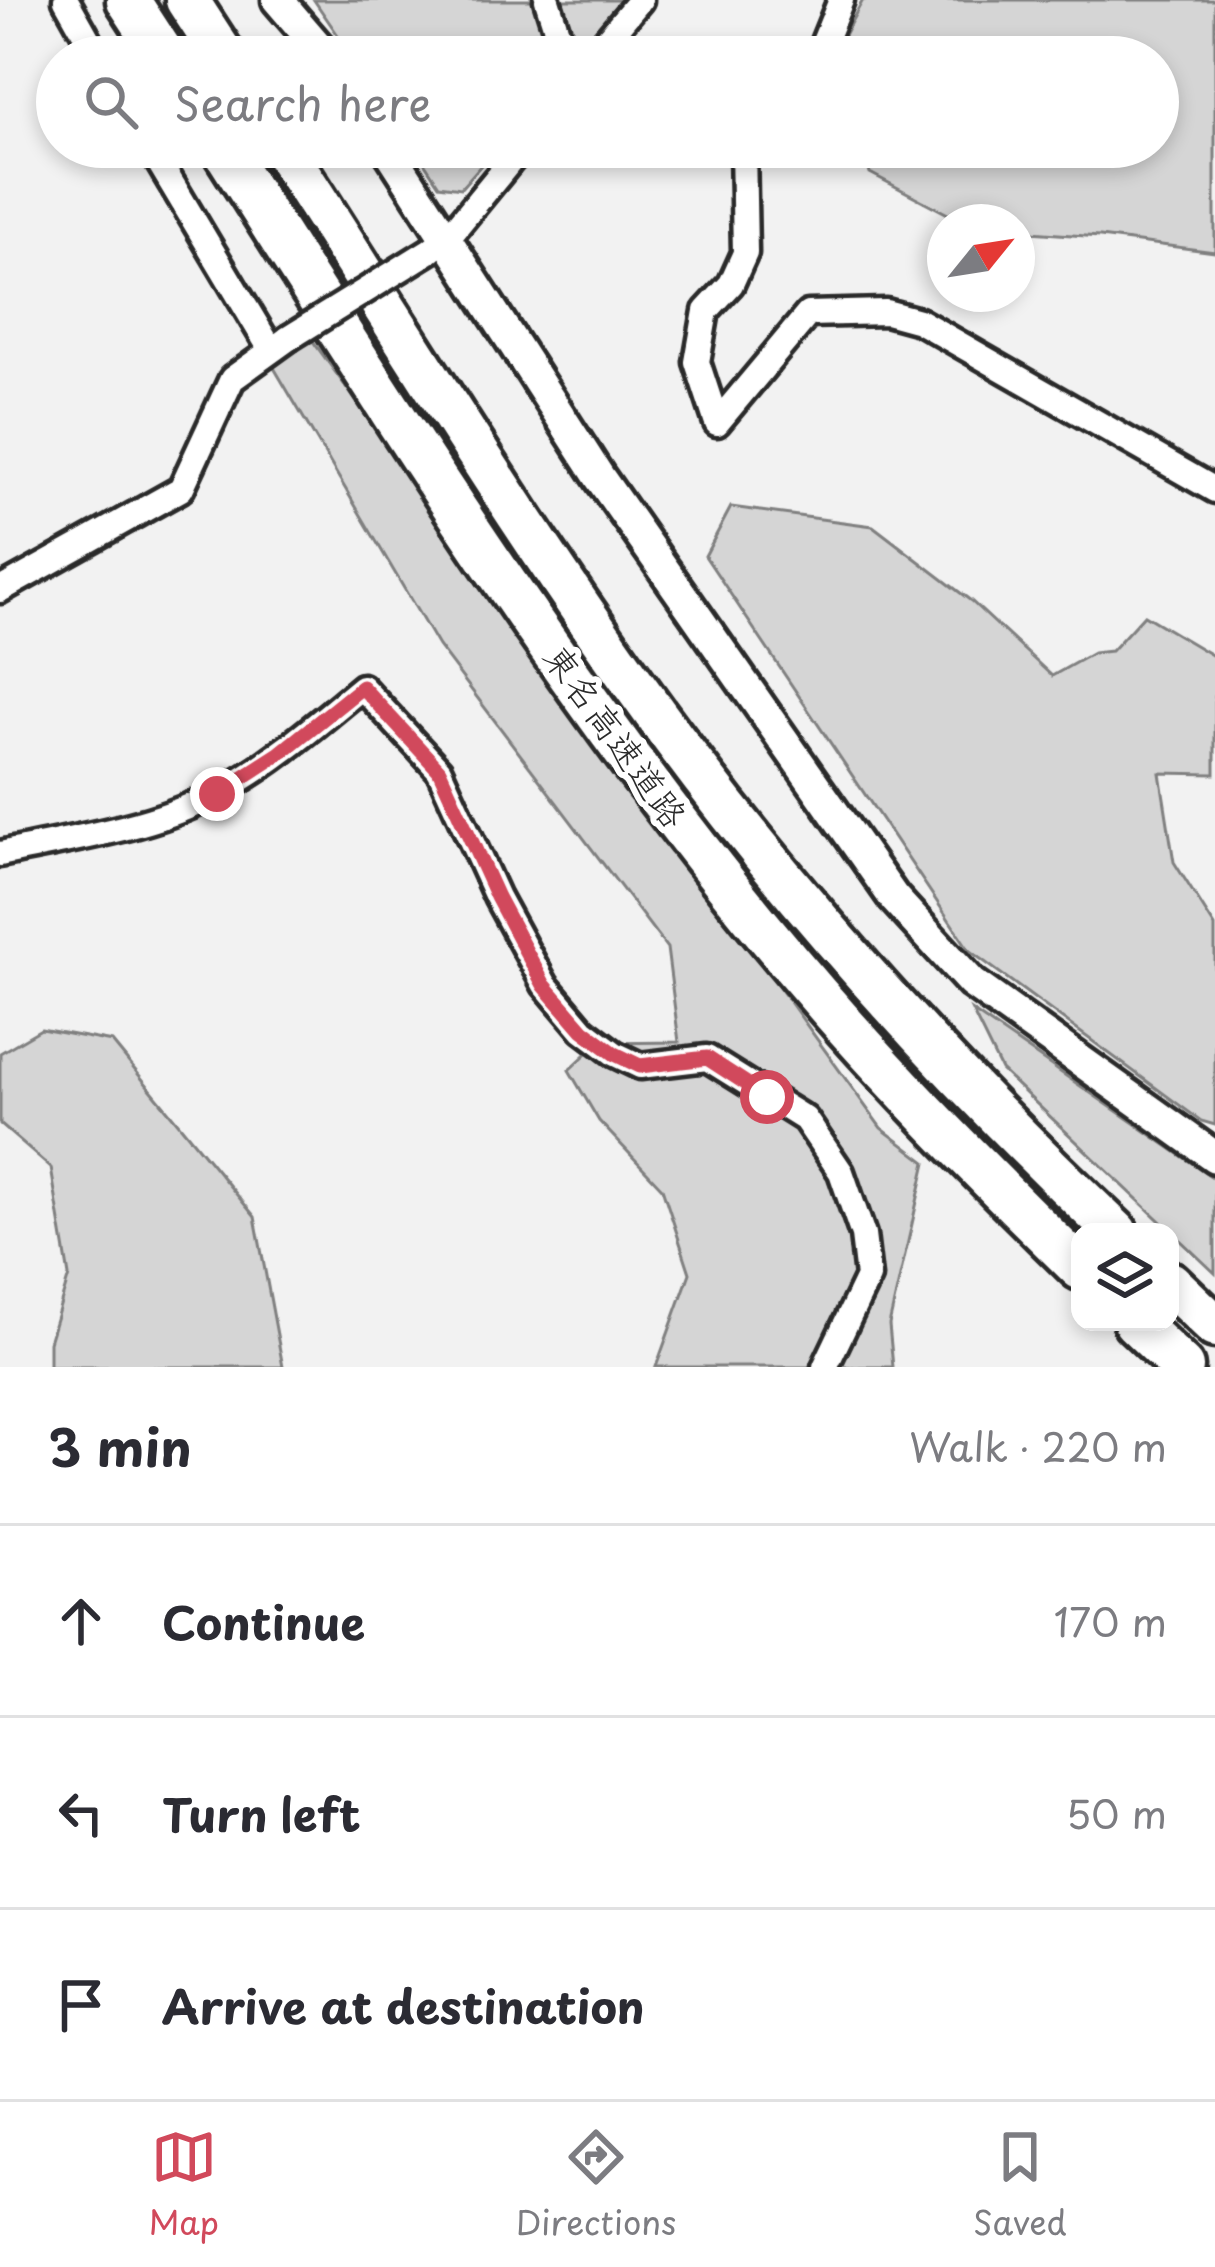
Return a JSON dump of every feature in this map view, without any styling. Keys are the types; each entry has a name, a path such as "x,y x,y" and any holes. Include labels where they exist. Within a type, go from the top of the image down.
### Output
{"highway":[{"path":"128,0 151,36"},
{"path":"187,0 210,36"},
{"name":"東名高速道路","path":"236,168 502,578 670,808 845,1025 986,1177 1071,1259"},
{"name":"東名高速道路","path":"296,168 572,596 675,740 790,886 918,1034 1107,1223"},
{"path":"1179,1292 1212,1323"},
{"path":"1144,1331 1178,1363"}],"street":[{"path":"66,0 86,36"},
{"path":"278,0 309,36"},
{"path":"547,0 558,36"},
{"path":"610,36 640,0"},
{"path":"826,36 841,0"},
{"path":"164,168 279,343"},
{"path":"398,168 438,245 894,898 971,983 1215,1157"},
{"path":"0,590 182,489 232,379 279,343 438,245 504,168"},
{"path":"743,168 745,253 731,284 706,311 697,362 717,423 808,314 886,313 919,321 1215,490"},
{"path":"0,854 118,828 217,794 279,754 362,687 439,770 497,897 544,985 583,1030 640,1066 707,1058 805,1119 841,1172 863,1234 868,1277 825,1367"}],"shaded area":[{"path":"314,0 627,0 595,36 339,36"},
{"path":"863,0 1215,0 1215,252 1035,232 1035,204 929,204 870,173 868,168 1179,168 1179,36 843,36"},
{"path":"428,168 479,168 461,188 439,185"},
{"path":"310,337 881,1128 926,1162 889,1325 893,1367 656,1367 690,1273 662,1188 599,1121 569,1070 598,1043 679,1042 667,948 438,646 273,366"},
{"path":"731,507 873,526 971,601 1052,676 1093,653 1111,651 1144,615 1215,657 1215,774 1160,773 1174,862 1215,927 1215,1125 1201,1121 970,951 705,556"},
{"path":"972,1011 1215,1179 1215,1273 1179,1239 1179,1223 1162,1223 1001,1070"},
{"path":"41,1029 112,1042 255,1217 283,1367 49,1367 49,1342 69,1276 51,1168 0,1124 0,1053"}],"route":[{"path":"217,794 279,754 362,687 439,770 497,897 544,985 583,1030 640,1066 707,1058 767,1097"}]}
